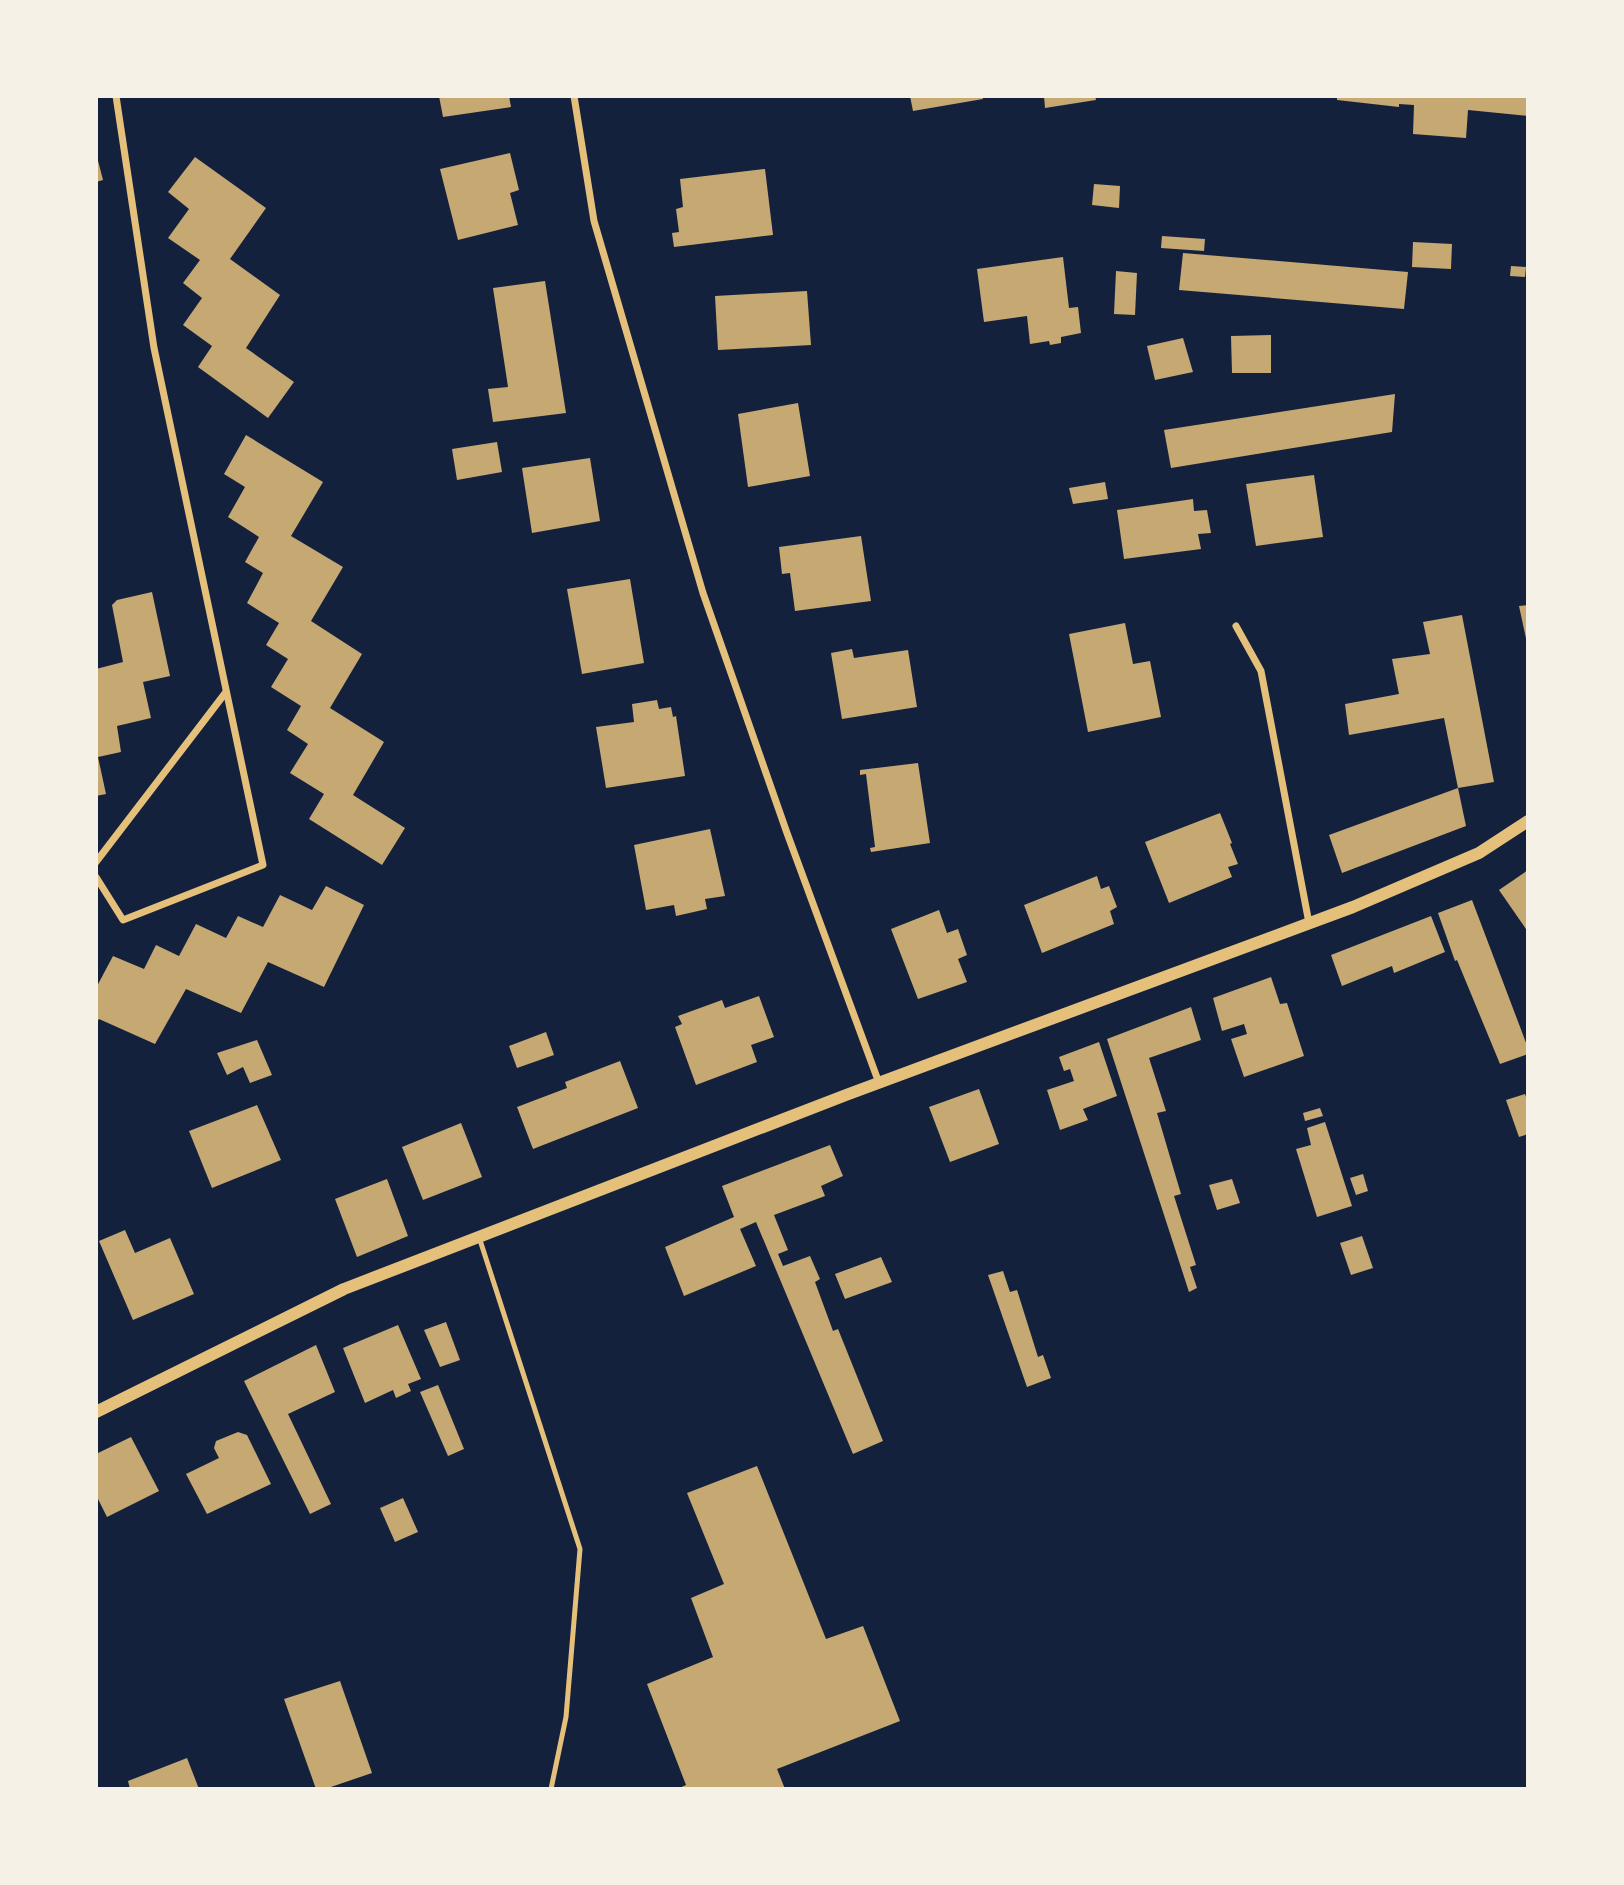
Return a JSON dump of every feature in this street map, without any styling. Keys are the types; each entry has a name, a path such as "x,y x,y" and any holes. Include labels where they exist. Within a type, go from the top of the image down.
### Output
{"street":[{"path":"96,877 123,920 263,865 154,348 116,96"},
{"path":"574,96 594,221 703,593 879,1083"},
{"path":"1236,626 1261,671 1309,923"},
{"path":"96,862 226,692"},
{"path":"96,1412 344,1289 879,1083 1353,907 1479,853 1528,821"}],"lane":[{"path":"479,1237 580,1549 566,1717 551,1789"}],"building":[{"path":"439,96 509,96 511,107 443,117"},
{"path":"910,96 982,96 983,99 913,111"},
{"path":"1044,96 1095,96 1096,100 1045,108"},
{"path":"1337,96 1528,96 1528,116 1468,110 1466,138 1413,134 1414,105 1399,104 1399,107 1337,100"},
{"path":"96,153 103,180 96,182"},
{"path":"510,153 519,190 510,193 518,225 458,240 440,169"},
{"path":"195,157 266,208 230,259 280,295 246,348 294,382 268,418 198,367 212,346 183,325 202,298 183,283 200,260 168,238 189,209 168,192"},
{"path":"765,169 773,235 674,247 672,233 679,232 676,209 683,207 680,179"},
{"path":"1094,184 1120,186 1119,208 1092,205"},
{"path":"1162,236 1205,239 1204,251 1161,248"},
{"path":"1413,242 1452,244 1451,269 1412,267"},
{"path":"1183,253 1408,272 1404,309 1179,290"},
{"path":"1063,257 1069,308 1078,307 1081,333 1061,337 1061,343 1050,345 1049,341 1030,344 1027,316 984,322 977,269"},
{"path":"1511,266 1526,267 1525,277 1510,276"},
{"path":"1116,271 1137,273 1135,315 1114,314"},
{"path":"545,281 566,413 493,422 488,389 508,387 493,288"},
{"path":"807,291 811,345 718,350 715,296"},
{"path":"1271,335 1271,373 1232,373 1231,336"},
{"path":"1183,338 1193,372 1155,380 1147,346"},
{"path":"1395,394 1392,432 1171,468 1164,430"},
{"path":"798,403 810,476 748,487 738,414"},
{"path":"246,435 323,482 291,536 343,567 311,621 362,654 330,708 384,742 353,795 405,828 382,865 309,819 324,794 290,773 308,744 287,730 301,706 271,687 288,659 266,645 279,623 247,603 263,573 245,562 259,537 228,517 245,487 224,474"},
{"path":"497,442 502,472 457,480 452,449"},
{"path":"590,458 600,521 532,533 522,468"},
{"path":"1314,475 1323,537 1256,546 1246,484"},
{"path":"1105,482 1108,499 1073,504 1069,488"},
{"path":"1193,499 1194,511 1207,510 1211,533 1198,534 1201,549 1124,559 1117,510"},
{"path":"861,536 871,601 795,611 790,573 782,574 779,547"},
{"path":"630,579 644,663 582,674 567,589"},
{"path":"152,592 170,676 143,682 151,718 117,726 121,752 98,757 106,794 96,796 96,669 123,662 112,605 117,600"},
{"path":"1528,605 1528,643 1527,643 1519,606"},
{"path":"1462,615 1494,782 1458,788 1444,718 1349,735 1345,704 1399,694 1392,659 1430,654 1423,622"},
{"path":"1125,623 1133,664 1150,661 1161,717 1088,732 1069,634"},
{"path":"852,649 854,658 908,650 917,707 842,719 831,653"},
{"path":"657,700 659,709 671,707 673,717 676,716 685,776 606,788 596,727 634,722 632,704"},
{"path":"918,763 930,843 871,852 870,848 875,847 866,774 860,775 860,770"},
{"path":"1458,788 1466,826 1342,873 1329,835"},
{"path":"1220,813 1238,864 1228,867 1232,877 1169,903 1145,842"},
{"path":"710,829 725,896 705,899 707,909 676,916 674,905 646,910 634,845"},
{"path":"1528,870 1528,932 1499,890"},
{"path":"1097,876 1101,889 1109,886 1117,907 1110,911 1114,924 1042,953 1024,905"},
{"path":"326,886 364,905 324,987 268,962 241,1013 186,989 155,1044 99,1019 96,1024 96,988 113,956 144,969 156,945 179,956 196,924 226,938 238,916 263,927 280,895 312,910"},
{"path":"1472,900 1528,1048 1528,1054 1500,1064 1457,960 1455,961 1438,913"},
{"path":"939,910 947,933 958,929 967,955 958,959 967,982 918,999 891,929"},
{"path":"1431,916 1445,952 1394,973 1392,966 1342,986 1331,955"},
{"path":"1271,977 1280,1004 1287,1003 1304,1056 1244,1077 1231,1039 1247,1034 1244,1024 1222,1031 1213,998"},
{"path":"759,996 774,1037 751,1045 757,1062 696,1085 675,1027 682,1024 678,1016 722,1000 725,1008"},
{"path":"1191,1007 1201,1040 1149,1058 1166,1111 1157,1113 1181,1194 1174,1196 1196,1265 1190,1267 1197,1288 1189,1292 1107,1039"},
{"path":"546,1032 554,1055 517,1068 509,1046"},
{"path":"257,1040 272,1075 250,1083 243,1067 227,1075 217,1053"},
{"path":"1099,1042 1117,1096 1083,1109 1088,1120 1060,1130 1047,1090 1074,1081 1070,1069 1064,1071 1059,1057"},
{"path":"620,1061 638,1108 533,1149 517,1107 567,1088 565,1082"},
{"path":"979,1089 999,1144 950,1162 929,1107"},
{"path":"1525,1094 1528,1103 1528,1134 1519,1137 1506,1100"},
{"path":"257,1105 281,1160 212,1188 189,1131"},
{"path":"1320,1108 1323,1116 1305,1121 1303,1113"},
{"path":"1325,1122 1352,1206 1317,1217 1296,1149 1311,1145 1307,1128"},
{"path":"461,1123 482,1177 423,1200 402,1147"},
{"path":"830,1145 843,1176 821,1186 825,1196 774,1215 788,1250 778,1254 783,1266 810,1256 820,1279 815,1282 833,1331 838,1329 883,1441 853,1454 756,1222 740,1229 756,1266 684,1296 665,1247 734,1217 722,1186"},
{"path":"1363,1174 1368,1191 1356,1195 1350,1178"},
{"path":"387,1179 408,1236 357,1257 335,1199"},
{"path":"1232,1179 1240,1203 1217,1210 1209,1185"},
{"path":"125,1230 135,1253 170,1238 194,1294 133,1320 99,1241"},
{"path":"1362,1236 1373,1268 1351,1275 1340,1243"},
{"path":"881,1257 892,1282 845,1299 835,1274"},
{"path":"1003,1271 1010,1292 1017,1290 1038,1357 1043,1355 1051,1378 1027,1387 988,1275"},
{"path":"446,1322 460,1360 440,1367 424,1330"},
{"path":"398,1325 421,1379 408,1384 411,1391 396,1398 393,1390 365,1403 343,1348"},
{"path":"316,1345 335,1392 288,1414 331,1504 310,1514 244,1381"},
{"path":"438,1385 464,1449 448,1456 420,1392"},
{"path":"238,1432 247,1435 271,1484 207,1514 186,1474 219,1458 214,1448 216,1441"},
{"path":"131,1437 159,1491 107,1517 96,1495 96,1454"},
{"path":"757,1466 826,1639 863,1626 900,1721 777,1769 785,1789 677,1789 686,1785 647,1684 713,1657 691,1598 724,1584 687,1493"},
{"path":"403,1498 418,1532 395,1542 380,1508"},
{"path":"340,1681 372,1773 325,1789 316,1789 284,1699"},
{"path":"187,1758 199,1789 130,1789 128,1781"}]}
